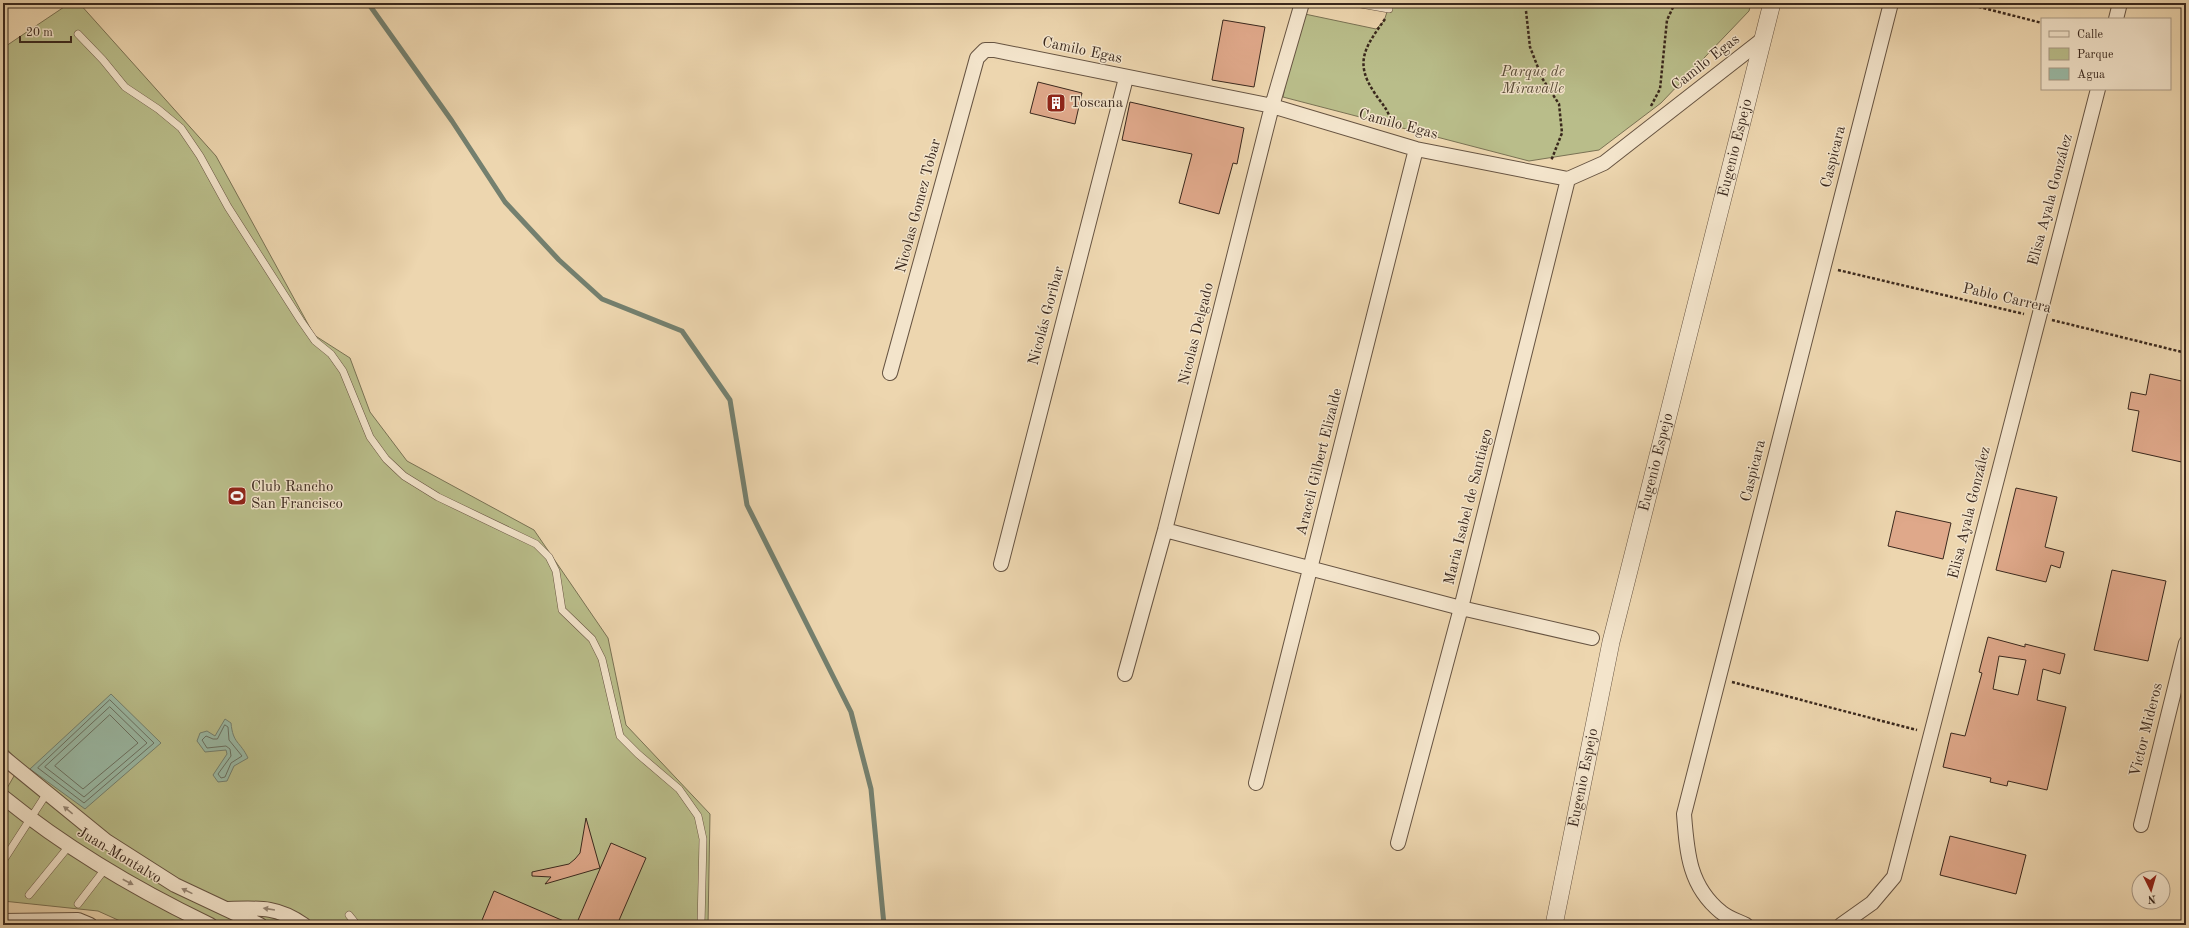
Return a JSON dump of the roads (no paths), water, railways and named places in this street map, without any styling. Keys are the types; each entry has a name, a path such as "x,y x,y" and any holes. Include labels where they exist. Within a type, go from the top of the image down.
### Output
{"street":[{"name":"Nicolas Delgado","path":"1125,674 1165,530 1272,106 1302,3"},
{"name":"Eugenio Espejo","path":"1554,925 1611,642 1772,3"},
{"name":"Caspicara","path":"1746,925 1722,913 1700,890 1687,855 1684,814 1890,3"},
{"path":"2116,18 2120,3"},
{"name":"Camilo Egas","path":"985,50 994,50 1126,78 1272,106 1416,149 1568,179 1604,163 1763,39"},
{"name":"Nicolas Gomez Tobar","path":"890,373 977,58 985,50"},
{"name":"Nicolás Goribar","path":"1000,564 1126,78"},
{"name":"Elisa Ayala González","path":"1841,925 1872,903 1894,877 2098,90"},
{"name":"Araceli Gilbert Elizalde","path":"1256,783 1416,149"},
{"name":"Maria Isabel de Santiago","path":"1398,843 1461,608 1568,179"},
{"path":"1165,530 1461,608 1592,638"},
{"name":"Victor Mideros","path":"2141,825 2186,643"},
{"name":"Juan Montalvo","path":"3,757 106,841 175,885 260,925"},
{"name":"Juan Montalvo","path":"3,797 30,819 105,869 210,925"},
{"path":"194,917 203,899"},
{"path":"225,909 266,908 281,911 304,925"},
{"path":"3,921 78,920 90,925"}],"lane":[{"path":"1355,3 1389,9"},
{"path":"78,34 103,60 125,87 158,109 181,128 200,156 228,207 301,321 315,341 331,354 343,371 370,437 386,459 404,476 438,497 536,544 549,557 556,571 562,610 592,638 602,659 620,736 638,754 679,789 698,816 703,839 701,925"},
{"path":"3,861 47,793"},
{"path":"29,895 69,846"},
{"path":"78,904 105,869"},
{"path":"349,915 357,925"}],"water":[{"path":"111,694 161,743 85,809 30,769"},
{"path":"225,719 231,723 233,735 248,758 234,766 227,781 218,782 213,775 227,754 226,750 205,752 197,741 200,733 207,731 215,736"}],"waterway":[{"path":"368,3 452,121 505,202 559,260 602,299 682,331 730,400 747,505 851,712 871,789 884,925"}],"place":[{"name":"Toscana","path":"1056,103"},
{"name":"Club Rancho San Francisco","path":"237,496"}],"park label":[{"name":"Parque de Miravalle","path":"1533,80"}]}
